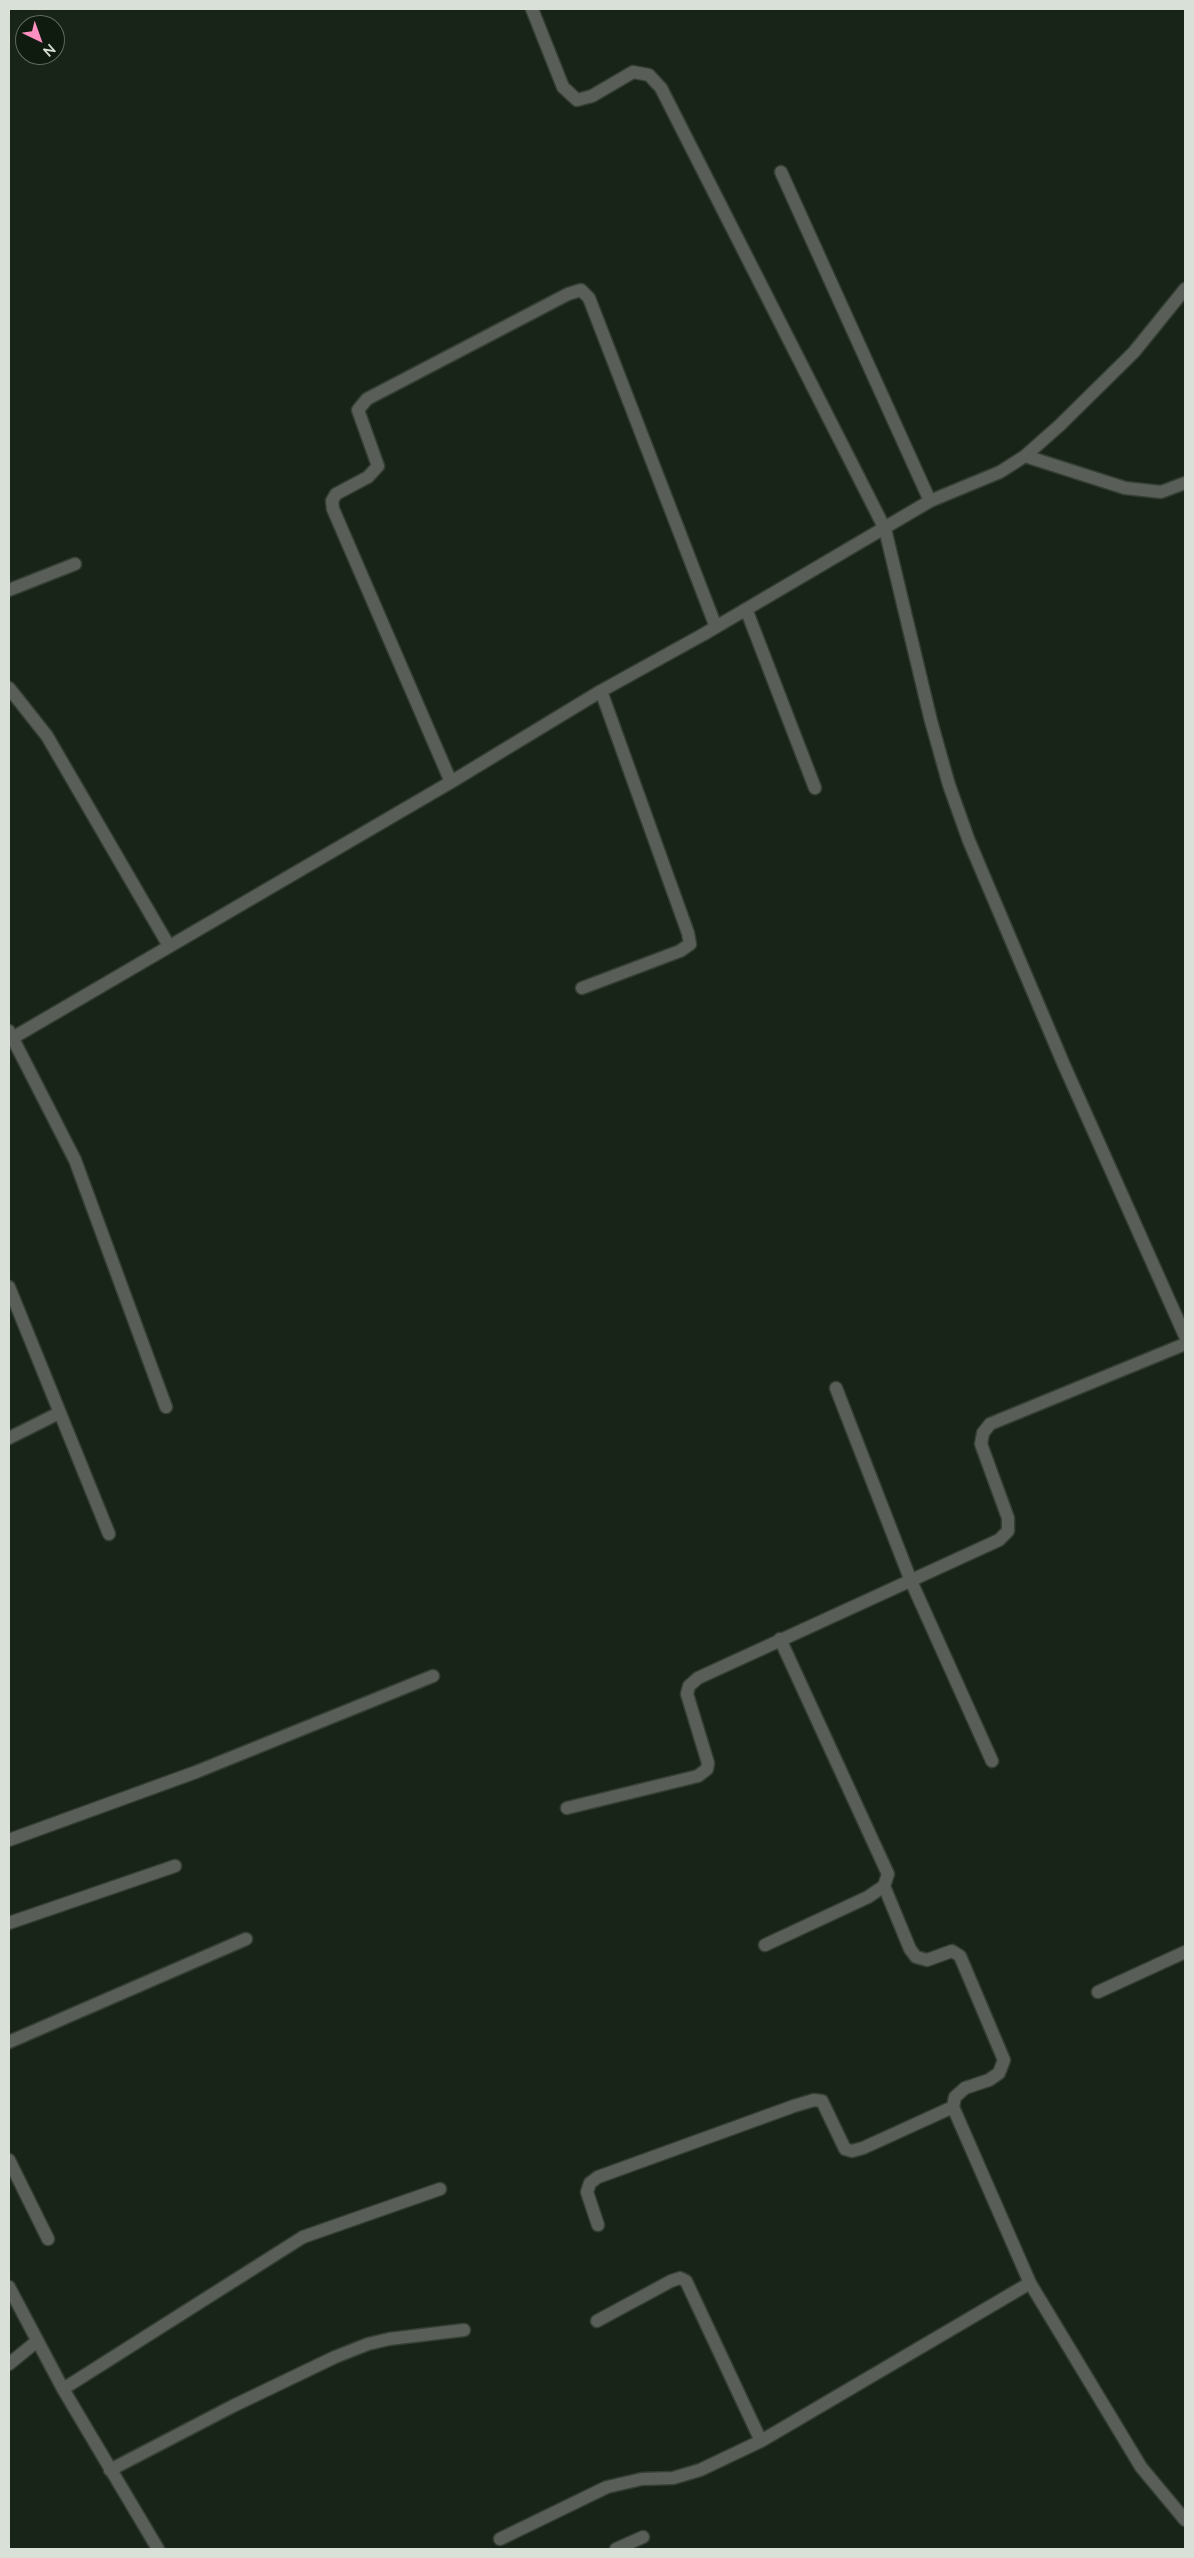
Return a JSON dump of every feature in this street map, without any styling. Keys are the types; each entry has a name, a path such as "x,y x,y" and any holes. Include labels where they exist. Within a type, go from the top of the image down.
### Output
{"street":[{"path":"532,9 563,87 577,100 592,96 633,72 649,75 661,88 885,530 931,721 949,785 969,841 1064,1065 1185,1336"},
{"path":"781,172 930,501"},
{"path":"166,1407 75,1160 10,1037 451,782 601,691 885,530 930,501 1000,472 1025,456 1060,425 1134,352 1185,289"},
{"path":"451,782 333,509 332,501 336,494 368,477 378,466 358,410 367,399 568,294 581,290 589,298 716,627"},
{"path":"1025,456 1126,488 1161,492 1185,483"},
{"path":"9,590 75,564"},
{"path":"746,609 815,788"},
{"path":"9,688 47,736 169,946"},
{"path":"582,988 680,951 690,944 688,933 601,691"},
{"path":"9,1287 109,1534"},
{"path":"567,1808 698,1776 707,1769 708,1763 687,1694 689,1686 698,1678 998,1540 1008,1531 1008,1518 981,1444 982,1433 990,1424 1185,1344"},
{"path":"836,1388 911,1581 992,1761"},
{"path":"9,1438 59,1413"},
{"path":"765,1945 868,1898 884,1886 888,1874 780,1640"},
{"path":"9,1840 196,1772 434,1676"},
{"path":"9,1924 175,1866"},
{"path":"884,1886 910,1949 916,1957 927,1960 952,1951 960,1956 1004,2060 999,2073 990,2080 964,2088 954,2096 953,2107 1030,2283 1140,2467 1185,2520"},
{"path":"9,2042 246,1939"},
{"path":"1098,1992 1185,1952"},
{"path":"598,2225 587,2192 590,2183 598,2177 794,2106 814,2100 822,2101 845,2148 852,2151 863,2148 953,2107"},
{"path":"9,2160 48,2239"},
{"path":"63,2389 303,2237 440,2189"},
{"path":"597,2321 671,2281 680,2278 686,2281 761,2441"},
{"path":"500,2539 607,2488 642,2479 673,2478 700,2470 761,2441 1030,2283"},
{"path":"9,2287 36,2342 158,2549"},
{"path":"110,2470 233,2406 360,2347 389,2339 464,2330"},
{"path":"9,2364 36,2342"},
{"path":"616,2549 643,2537"}]}
